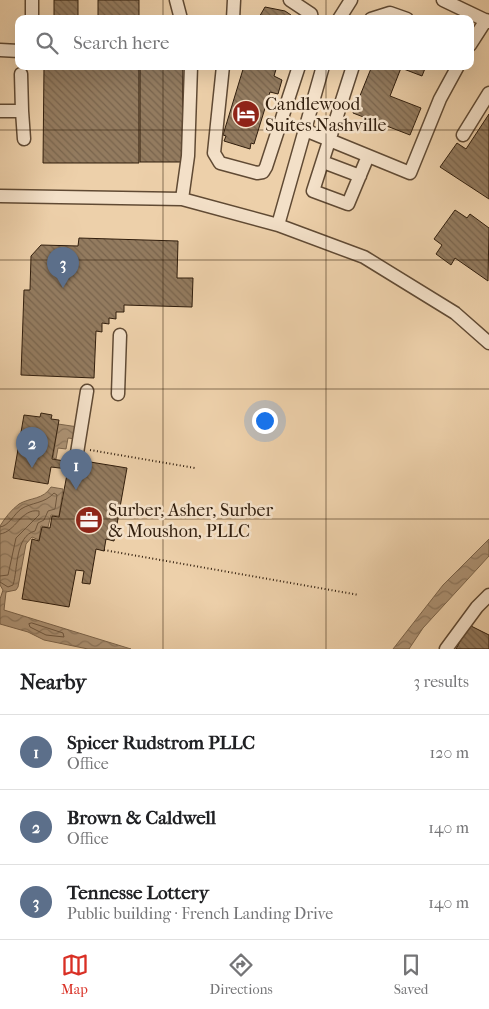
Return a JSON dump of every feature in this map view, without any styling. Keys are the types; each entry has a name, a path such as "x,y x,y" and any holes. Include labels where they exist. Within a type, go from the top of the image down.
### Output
{"street":[{"path":"32,0 32,15"},
{"path":"176,0 180,15"},
{"path":"233,15 234,0"},
{"path":"290,0 311,15"},
{"path":"443,0 488,21 474,39"},
{"path":"0,50 15,51"},
{"path":"182,199 188,156 191,70"},
{"path":"223,70 214,153 220,163 257,173 263,172 266,167 298,70"},
{"path":"278,225 322,70"},
{"path":"352,70 313,190 348,204 368,156"},
{"path":"305,130 410,173 440,99 456,70"},
{"path":"22,74 24,139"},
{"path":"463,135 489,93"},
{"path":"0,111 22,111"},
{"path":"323,162 360,176"},
{"path":"0,196 182,199 278,225 364,257 455,314 489,343"},
{"path":"118,394 120,335"},
{"path":"77,450 87,391"},
{"path":"446,649 484,607 489,595"}],"path":[{"path":"77,450 195,468"},
{"path":"104,550 359,594"}],"water":[{"path":"58,424 78,427 76,439 68,438 66,449 58,448 56,459 53,458"},
{"path":"51,487 63,489 59,516 51,515 48,527 41,526 39,540 32,537 26,544 18,587 16,590 6,592 4,610 131,649 88,649 44,640 28,632 0,624 0,599 3,590 0,585 0,526 8,514 19,504 41,496"},
{"path":"489,539 489,556 423,628 409,649 393,649 443,585"}],"building":[{"path":"54,0 78,0 78,15 54,15"},
{"path":"98,0 139,0 139,15 98,15"},
{"path":"265,7 285,11 291,15 260,15"},
{"path":"44,70 139,70 139,163 43,163"},
{"path":"140,70 183,70 182,162 140,162"},
{"name":"Candlewood Suites Nashville","path":"243,70 276,70 274,76 282,80 278,94 270,92 254,144 251,143 250,149 224,141 226,136 223,135"},
{"path":"370,70 400,70 390,96 421,108 410,135 353,113"},
{"path":"406,70 424,70 422,76"},
{"path":"489,114 489,199 440,167 457,143 466,149"},
{"path":"455,210 467,218 470,214 489,228 488,281 455,258 451,265 436,254 442,245 434,239"},
{"path":"79,238 178,241 177,278 193,278 192,307 124,305 124,312 116,312 116,319 109,318 109,324 102,323 102,332 96,331 94,378 21,375 24,290 30,290 31,256 41,245 78,246"},
{"path":"41,413 52,415 51,419 59,420 52,459 77,463 78,460 127,468 114,541 106,539 104,551 96,549 90,584 82,583 84,571 76,570 69,607 22,599 32,539 39,541 42,527 50,528 52,516 59,517 68,469 51,467 48,484 13,478 24,415 40,417"},
{"path":"469,625 489,635 489,649 456,649"}],"place":[{"name":"Candlewood Suites Nashville","path":"246,114"},
{"name":"Tennesse Lottery","path":"63,288"},
{"name":"Brown & Caldwell","path":"32,468"},
{"name":"Spicer Rudstrom PLLC","path":"76,490"},
{"name":"Surber, Asher, Surber & Moushon, PLLC","path":"89,520"}]}
